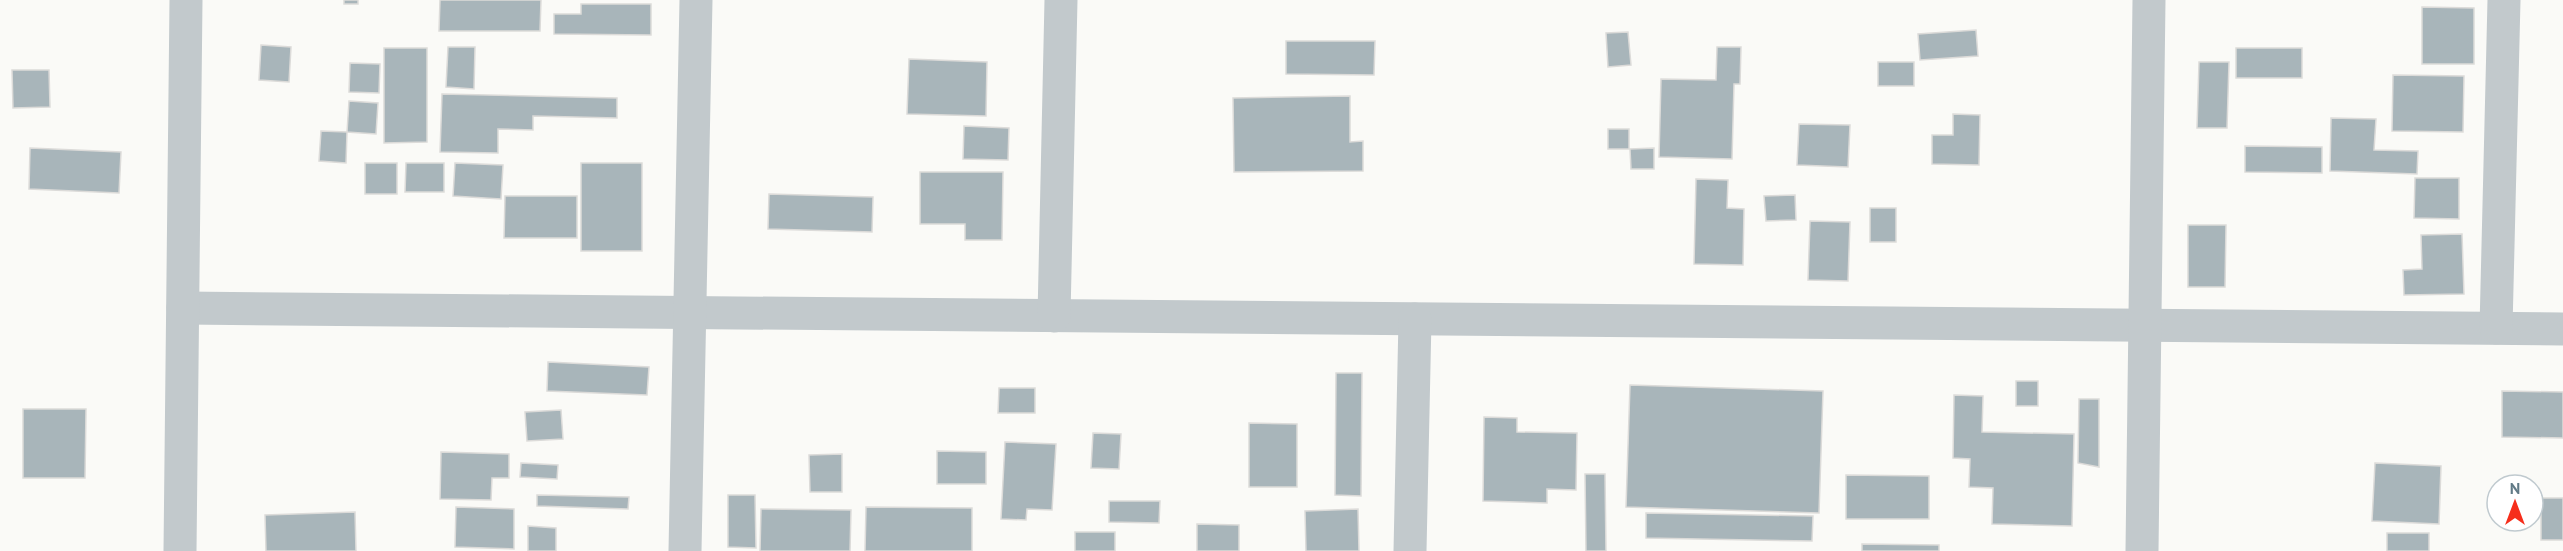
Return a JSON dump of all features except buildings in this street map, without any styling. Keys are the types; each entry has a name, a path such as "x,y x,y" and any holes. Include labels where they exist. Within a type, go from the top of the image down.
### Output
{"street":[{"path":"180,551 186,0"},
{"path":"685,551 696,0"},
{"path":"1054,316 1061,0"},
{"path":"2142,551 2149,0"},
{"path":"2496,328 2504,0"},
{"path":"183,308 2563,329"},
{"path":"1410,551 1415,319"}]}
